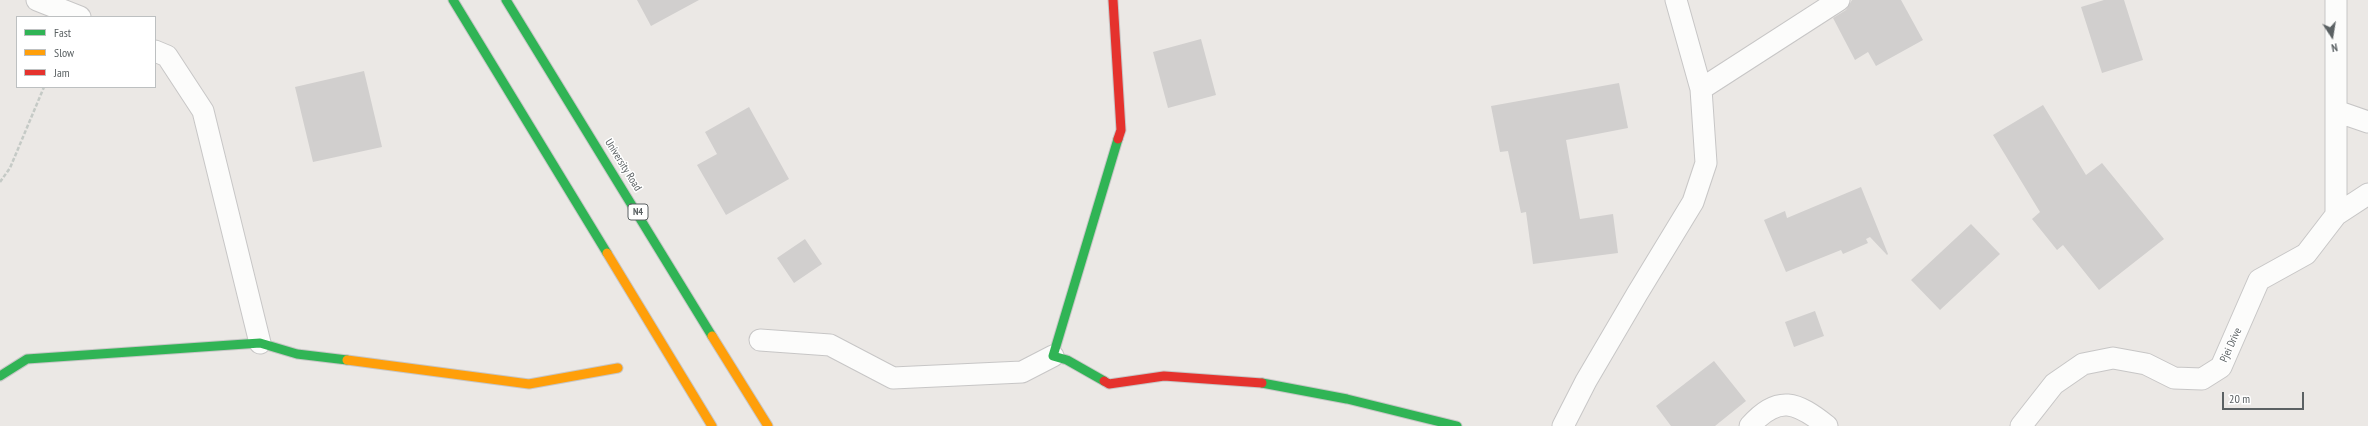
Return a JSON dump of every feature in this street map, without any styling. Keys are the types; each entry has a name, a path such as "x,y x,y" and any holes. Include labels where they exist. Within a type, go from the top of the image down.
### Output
{"main road":[{"path":"452,0 712,426"},
{"name":"University Road","path":"506,0 768,426"},
{"path":"1113,0 1121,130 1053,356 1067,360 1109,384 1164,376 1250,380 1347,399 1457,426"},
{"path":"0,376 27,359 260,343 297,354 529,384 618,368"}],"street":[{"path":"37,0 77,16"},
{"path":"1564,426 1590,375 1693,202 1706,164 1701,89 1676,0"},
{"path":"1701,89 1840,0"},
{"path":"2336,0 2336,215"},
{"path":"156,50 168,56 203,111 260,343"},
{"path":"2336,111 2368,122"},
{"name":"Pjei Drive","path":"2021,426 2054,384 2083,364 2113,358 2146,364 2174,378 2202,379 2221,367 2259,280 2306,254 2336,215 2368,194"},
{"path":"760,340 830,345 893,378 1022,372 1053,356"},
{"path":"1750,426 1762,412 1786,404 1807,409 1827,426"}],"path":[{"path":"0,182 10,168 44,88"}],"building":[{"path":"637,0 699,0 651,26"},
{"path":"1852,0 1901,0 1923,40 1876,66 1868,52 1855,60 1833,18 1846,10"},
{"path":"2104,0 2124,0 2143,60 2102,73 2081,7"},
{"path":"1201,39 1216,95 1168,108 1153,52"},
{"path":"364,71 382,147 313,162 295,87"},
{"path":"1619,83 1628,128 1566,140 1580,219 1613,214 1618,253 1533,264 1526,212 1521,213 1508,151 1500,152 1491,106"},
{"path":"2043,105 2086,175 2102,163 2164,239 2099,290 2063,245 2057,250 2032,219 2040,212 1993,135"},
{"path":"749,107 789,179 726,215 697,165 717,154 705,132"},
{"path":"1861,187 1888,254 1887,255 1870,237 1866,239 1868,243 1843,254 1841,250 1786,272 1764,220 1785,211 1787,218"},
{"path":"1971,224 2000,254 1940,310 1911,280"},
{"path":"805,239 822,264 794,283 777,258"},
{"path":"1815,311 1824,336 1794,347 1785,322"},
{"path":"1714,361 1746,401 1715,426 1671,426 1656,406"}],"traffic: fast":[{"path":"453,0 607,253"},
{"path":"506,0 712,336"},
{"path":"1104,381 1067,360 1053,356 1118,139"},
{"path":"0,376 27,359 260,343 297,354 347,360"},
{"path":"1262,383 1347,399 1457,426"}],"traffic: slow":[{"path":"607,253 712,426"},
{"path":"712,336 768,426"},
{"path":"347,360 529,384 618,368"}],"traffic: jam":[{"path":"1113,0 1121,130 1118,139"},
{"path":"1104,381 1109,384 1164,376 1262,383"}]}
